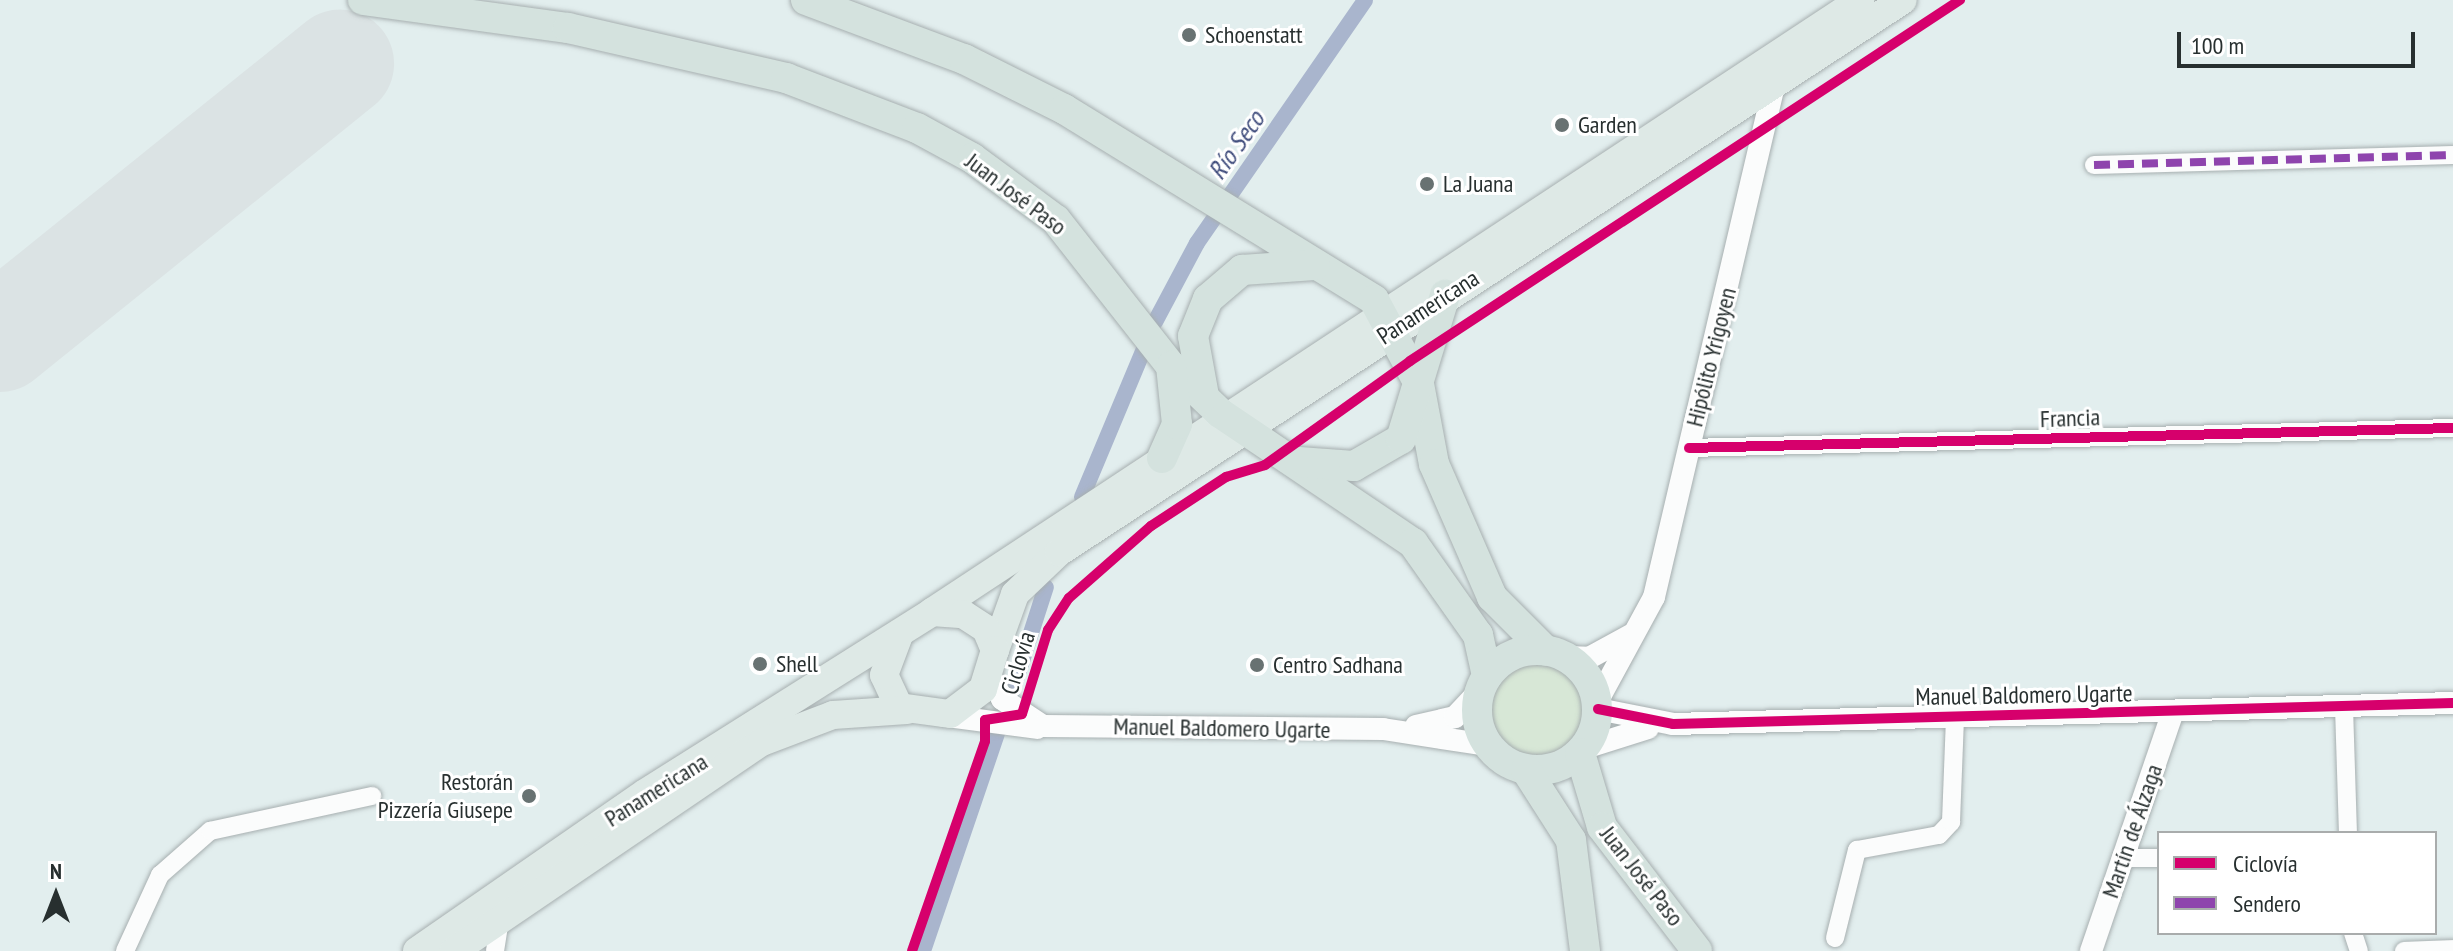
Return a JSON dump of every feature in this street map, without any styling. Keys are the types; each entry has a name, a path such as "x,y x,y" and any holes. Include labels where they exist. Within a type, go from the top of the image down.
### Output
{"highway":[{"name":"Juan José Paso","path":"363,0 568,28 786,78 917,128 1056,220 1171,366 1224,414 1413,543 1478,635 1484,683"},
{"path":"806,0 978,65 1192,184 1326,267 1390,320 1419,384 1430,451 1457,526 1505,617 1583,671 1597,705 1582,750 1549,770 1526,770 1487,745 1476,712 1484,683 1513,655 1556,654"},
{"path":"1224,414 1193,336 1220,286 1259,265 1326,267"},
{"path":"1289,460 1340,467 1380,456 1410,426 1445,295"},
{"path":"1162,458 1177,424 1171,366"},
{"name":"Juan José Paso","path":"1582,750 1597,818 1697,951"},
{"name":"Juan José Paso","path":"1526,770 1571,840 1585,951"}],"main road":[{"name":"Panamericana","path":"461,949 486,918 645,793 899,635 1224,414 1390,320 1860,0"},
{"name":"Panamericana","path":"1390,320 1445,295 1903,0"},
{"name":"Panamericana","path":"417,951 486,918 762,742 833,715 907,710 938,715 964,707 992,662 1001,619 1036,569 1224,414"},
{"path":"932,612 975,619 992,662"},
{"path":"899,635 884,675 890,696 907,710"}],"street":[{"name":"Hipólito Yrigoyen","path":"1597,705 1639,630 1689,448 1775,81"},
{"path":"2094,165 2453,155"},
{"name":"Francia","path":"1689,448 2453,428"},
{"path":"1556,654 1602,653 1639,630"},
{"name":"Manuel Baldomero Ugarte","path":"992,662 1002,699 1022,714 1062,726"},
{"name":"Manuel Baldomero Ugarte","path":"1383,729 1455,717 1484,683"},
{"name":"Manuel Baldomero Ugarte","path":"1582,750 1618,732 1673,724 2453,703"},
{"name":"Manuel Baldomero Ugarte","path":"1597,705 1673,724"},
{"path":"2344,707 2348,831"},
{"name":"Martín de Álzaga","path":"2091,951 2173,712"},
{"name":"Manuel Baldomero Ugarte","path":"938,715 1062,726 1383,729 1487,745"},
{"path":"1835,938 1857,850 1939,835 1951,822 1955,717"},
{"path":"125,951 160,875 210,831 372,796"},
{"path":"2124,858 2157,858"},
{"path":"486,918 495,951"},
{"path":"2404,951 2453,949"}],"green space":[{"path":"1535,661 1554,665 1570,675 1580,691 1584,710 1580,729 1570,745 1554,755 1535,759 1516,755 1500,745 1490,729 1486,710 1490,691 1500,675 1516,665"}],"waterway":[{"name":"Río Seco","path":"1155,322 1197,243 1365,0"},
{"name":"Río Seco","path":"1082,497 1143,351"},
{"name":"Río Seco","path":"1012,692 1046,587"},
{"name":"Río Seco","path":"923,951 997,734"}],"runway":[{"path":"0,338 340,64"}],"marked path":[{"path":"2094,165 2453,155"}],"cycle path":[{"name":"Ciclovía","path":"912,951 985,741 985,720 1022,714 1048,630 1069,598 1151,526 1226,477 1265,465 1410,361 1960,0"},
{"path":"1689,448 2453,428"},
{"path":"1598,709 1673,724 2453,703"}],"place":[{"name":"Schoenstatt","path":"1189,35"},
{"name":"Garden","path":"1562,125"},
{"name":"La Juana","path":"1427,184"},
{"name":"Shell","path":"760,664"},
{"name":"Centro Sadhana","path":"1257,665"},
{"name":"Restorán Pizzería Giusepe","path":"529,796"}]}
